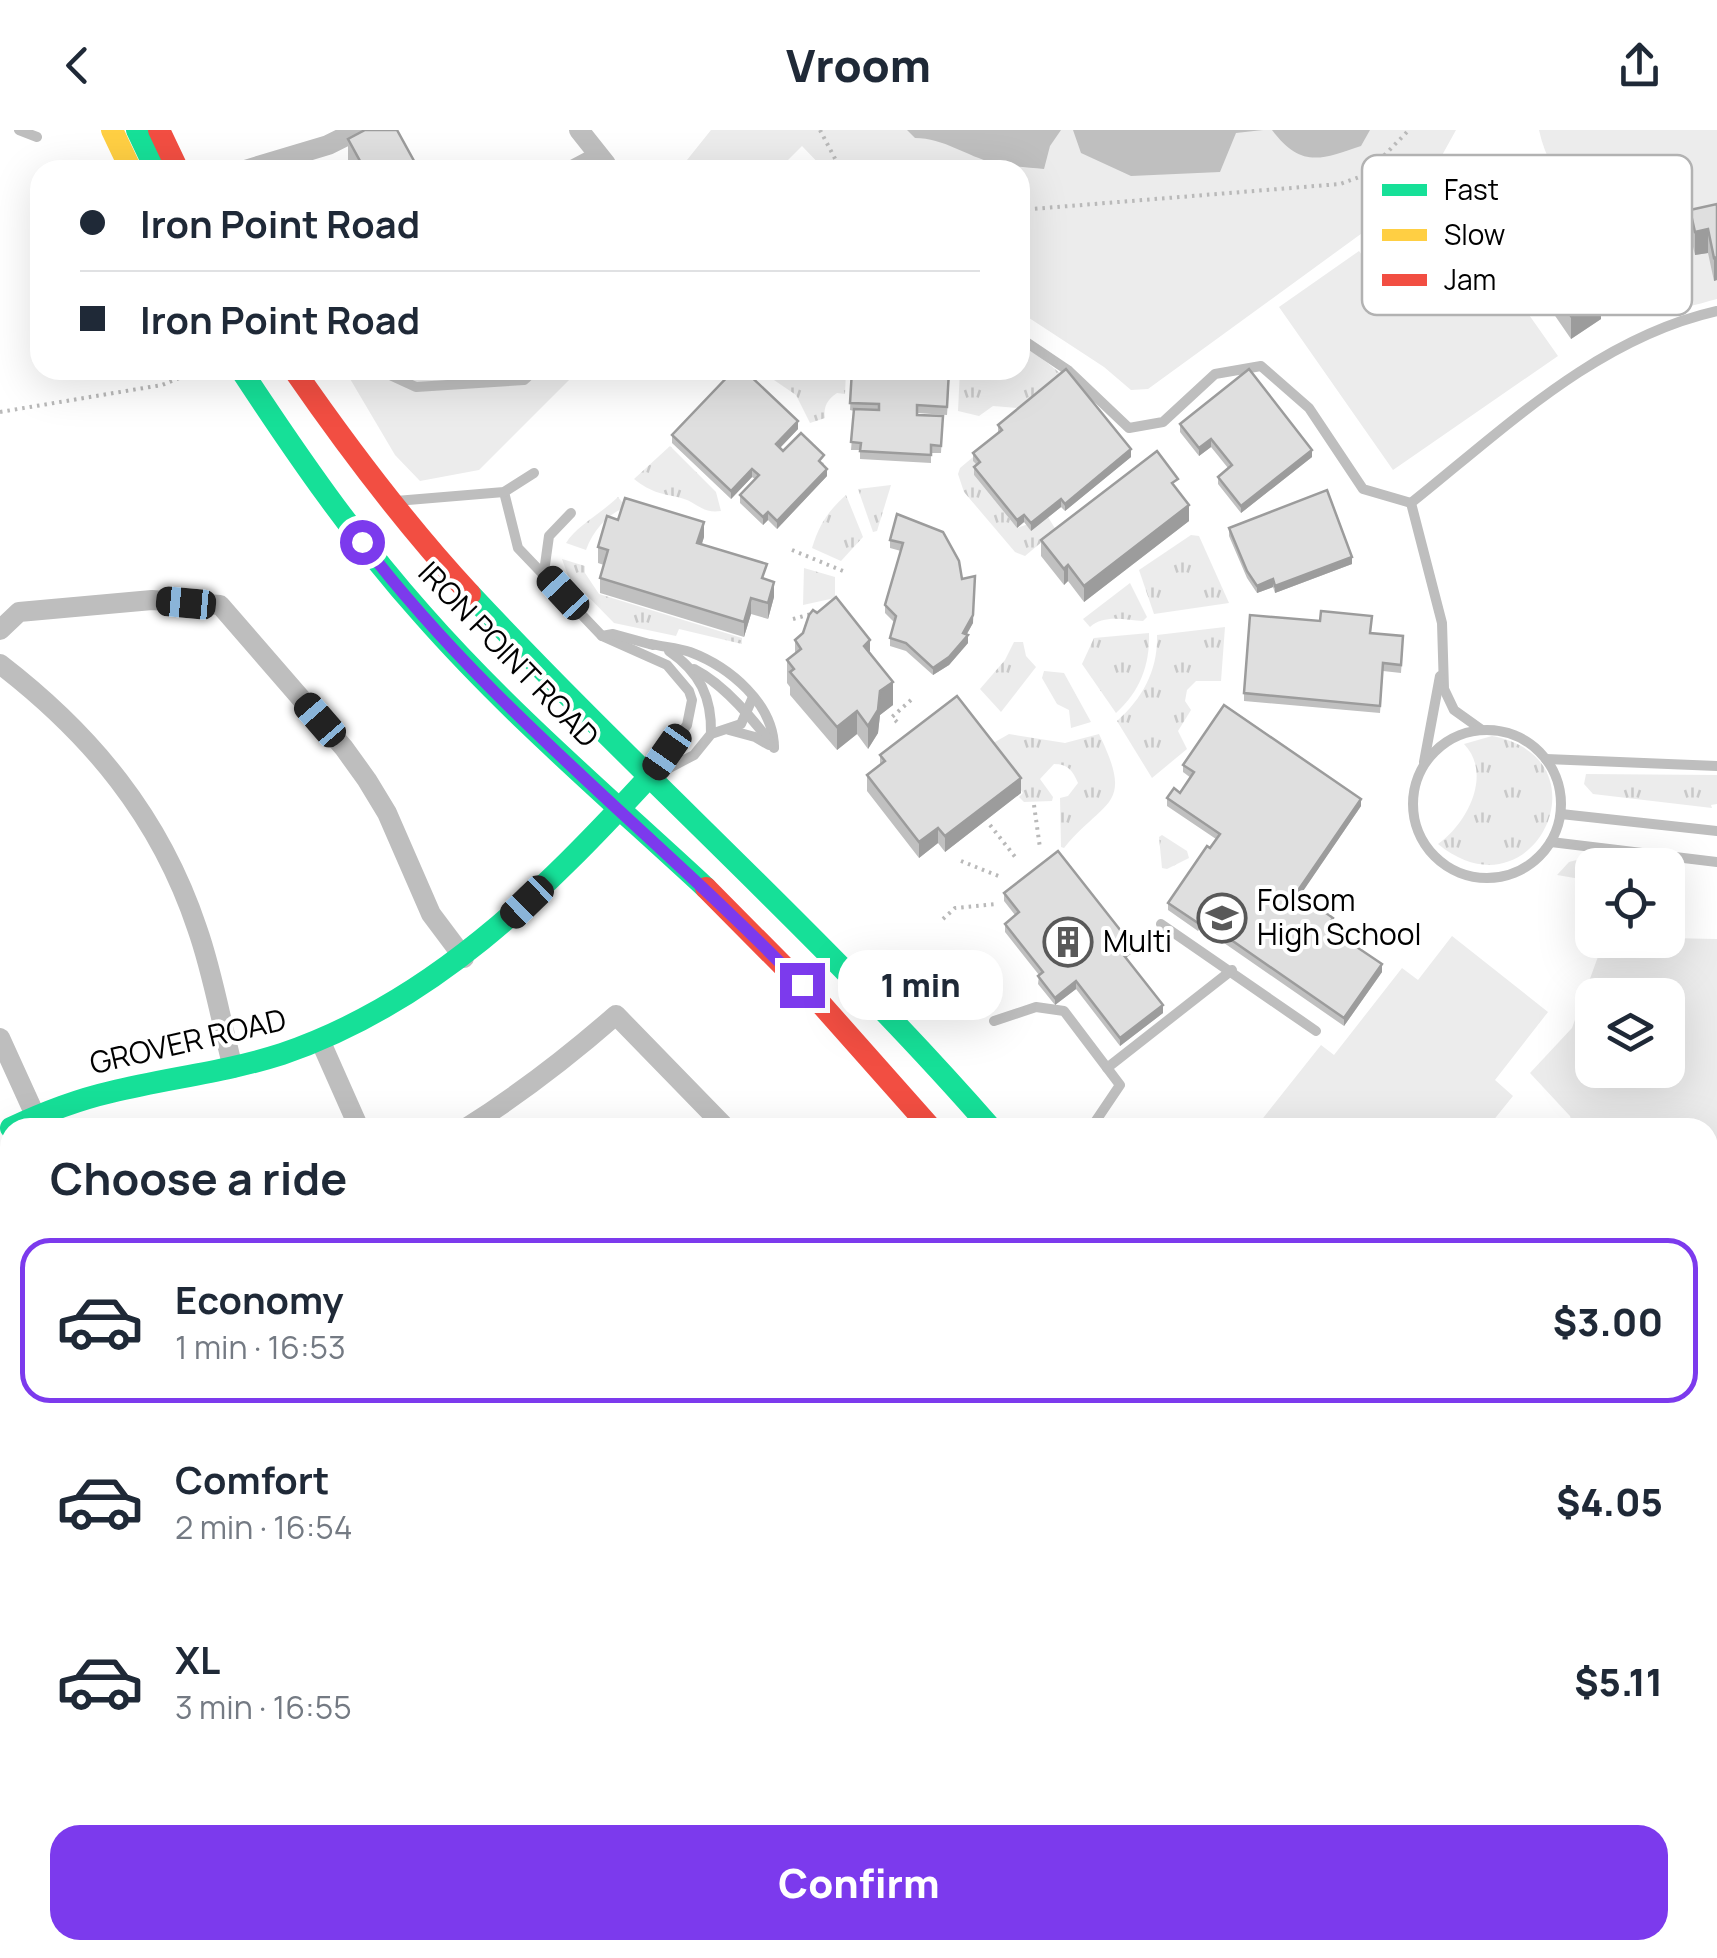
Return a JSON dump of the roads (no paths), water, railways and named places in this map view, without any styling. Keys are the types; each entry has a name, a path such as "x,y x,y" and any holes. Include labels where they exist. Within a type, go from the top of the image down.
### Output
{"main road":[{"path":"112,130 126,160"},
{"path":"137,130 151,160"},
{"path":"159,130 173,160"},
{"name":"IRON POINT ROAD","path":"247,380 382,569 523,719 751,932 853,1038 922,1118"},
{"name":"IRON POINT ROAD","path":"301,380 390,501 487,616 648,778 780,902 982,1118"},
{"name":"GROVER ROAD","path":"29,1118 115,1088 232,1068 320,1040 390,1006 464,958 504,924 648,778"}],"street":[{"path":"278,160 328,145 358,130"},
{"path":"579,130 601,158"},
{"path":"0,630 19,612 152,600 220,606 344,748 367,780 387,814 431,914 464,958"},
{"path":"0,664 59,711 95,749 138,804 165,849 198,930 232,1068"},
{"path":"481,1118 552,1070 616,1016 716,1118"},
{"path":"0,1038 35,1115"},
{"path":"320,1040 355,1118"}],"lane":[{"path":"20,130 37,137"},
{"path":"594,160 601,158"},
{"path":"1412,503 1589,362 1675,320 1717,310"},
{"path":"1030,345 1069,371 1130,428 1163,422 1215,374 1261,366 1309,408 1364,488 1412,503"},
{"path":"400,380 416,388 524,380"},
{"path":"390,501 504,492 534,473"},
{"path":"504,492 518,548 602,636 666,665 684,683 692,700 687,725 648,778"},
{"path":"1412,503 1442,623 1444,688 1454,710 1482,730"},
{"path":"544,572 549,536 571,513"},
{"path":"602,636 613,634 690,652 716,665 754,697 774,730 774,748"},
{"path":"651,644 709,676 774,748"},
{"path":"1423,767 1442,745 1482,730 1524,740 1546,760 1559,785 1561,814 1551,842 1532,863 1510,875 1471,876 1446,865 1426,846 1415,820 1414,793 1443,666"},
{"path":"648,778 694,755 711,734 712,711 690,667"},
{"path":"711,734 741,724 754,697"},
{"path":"729,730 755,737 774,748"},
{"path":"1546,760 1717,766"},
{"path":"1561,814 1717,831"},
{"path":"1551,842 1717,862"},
{"path":"1162,924 1316,1032"},
{"path":"1108,1068 1232,970"},
{"path":"994,1021 1036,1007 1064,1011 1120,1084 1098,1118"}],"place":[{"name":"Folsom High School","path":"1222,918"},
{"name":"Multi","path":"1068,942"}]}
